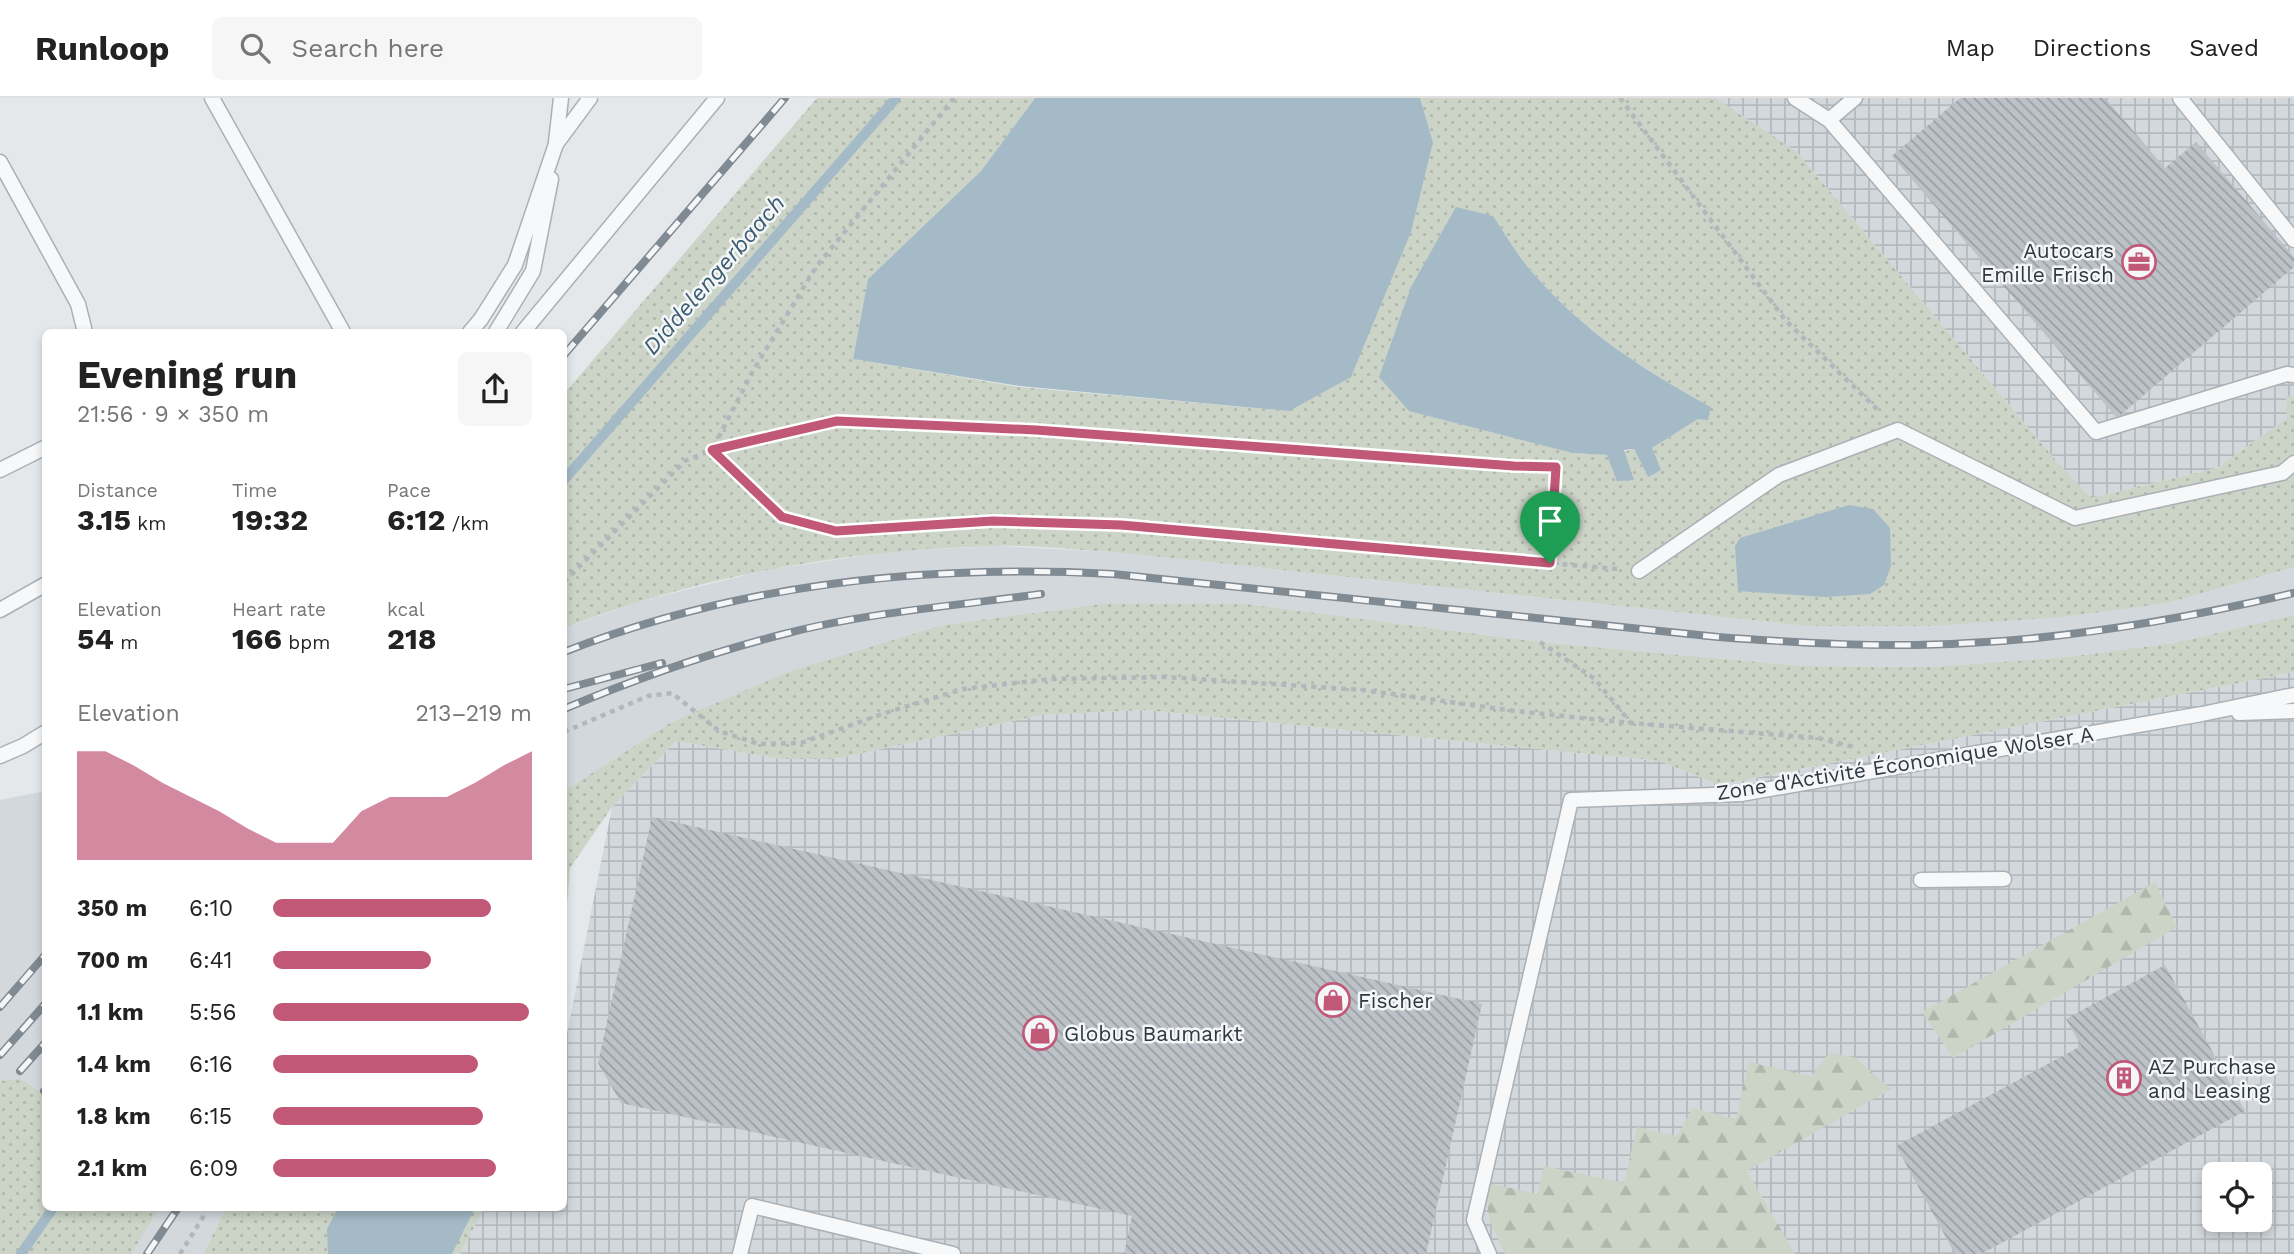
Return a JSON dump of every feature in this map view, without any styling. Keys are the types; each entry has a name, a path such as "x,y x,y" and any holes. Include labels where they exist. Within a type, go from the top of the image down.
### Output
{"lane":[{"path":"212,98 341,329"},
{"path":"498,329 533,271 549,199 561,98"},
{"path":"473,329 515,265 556,144 590,98"},
{"path":"525,329 717,98"},
{"path":"1795,98 1829,120 2096,432 2287,374 2294,375"},
{"path":"1829,120 1855,98"},
{"path":"2180,98 2294,240"},
{"path":"0,162 78,304 84,329"},
{"path":"1639,571 1779,475 1898,430 2075,519 2282,473 2294,463"},
{"path":"0,470 42,449"},
{"path":"0,610 42,586"},
{"path":"2202,714 2294,695"},
{"path":"2202,714 2294,711"},
{"name":"Zone d'Activité Économique Wolser A","path":"1489,1254 1474,1220 1571,800 1741,794 2202,714"},
{"path":"0,756 42,734"},
{"path":"1921,880 2004,879"},
{"path":"740,1254 752,1206 953,1254"}],"path":[{"path":"712,450 753,371 816,267 954,98"},
{"path":"1620,98 1786,321 1898,430"},
{"path":"567,579 685,461 712,450 837,421 1036,430 1556,467 1550,563"},
{"path":"712,450 782,517 836,531 993,521 1121,525 1639,571"},
{"path":"1540,642 1595,679 1631,723"},
{"path":"567,731 648,696 672,694 719,731 759,744 801,743 882,714 963,690 1050,679 1166,677 1363,690 1631,723 1818,738 1856,748"},
{"path":"180,1254 203,1217 204,1211"}],"shaded area":[{"path":"1715,98 2294,98 2294,397 2286,397 2287,418 2217,468 2091,498 2058,463 1796,151"},
{"path":"999,546 1114,552 1807,626 1931,626 2167,603 2294,567 2294,615 2174,643 2067,657 1931,667 1803,666 1540,642 1247,604 1102,604 943,625 670,723 567,789 567,627 641,601 766,570 895,551"},
{"path":"2294,672 2294,1254 460,1254 482,1211 567,1211 567,1034 612,807 676,741 781,759 834,759 1041,715 1145,710 1660,761 1719,785"},
{"path":"42,792 42,1211 224,1211 203,1254 0,1254 0,800"}],"green space":[{"path":"817,98 1035,98 981,171 868,279 853,359 1020,387 1289,411 1433,142 1420,98 1715,98 1796,151 2058,463 2091,498 2217,468 2287,418 2286,396 2294,397 2294,567 2167,603 2062,617 1931,626 1807,626 1114,552 997,546 887,553 777,568 668,593 567,627 567,390","holes":["1493,216 1517,253 1553,295 1595,332 1639,364 1711,407 1698,419 1652,448 1648,477 1634,449 1608,455 1573,453"]},
{"path":"1102,604 1247,604 1540,642 1803,666 1931,667 2067,657 2174,643 2294,615 2294,672 1719,785 1660,761 1145,710 1041,715 834,759 781,759 676,741 612,807 570,868 567,905 567,789 670,723 788,672 943,625"},
{"path":"2155,882 2177,927 1953,1058 1922,1012"},
{"path":"1830,1052 1856,1058 1891,1089 1747,1171 1795,1254 1505,1254 1490,1222 1484,1182 1537,1194 1544,1166 1624,1183 1637,1127 1677,1136 1693,1108 1736,1119 1749,1062 1811,1076"},
{"path":"19,1079 42,1092 42,1211 157,1211 131,1254 0,1254 0,1081"},
{"path":"224,1211 482,1211 460,1254 203,1254"}],"water":[{"path":"1035,98 1420,98 1433,142 1411,232 1351,377 1289,411 1020,386 853,359 868,279 981,171"},
{"path":"1456,207 1493,216 1528,267 1573,314 1639,364 1711,407 1708,420 1698,419 1652,448 1661,470 1648,477 1634,449 1624,450 1634,480 1617,481 1607,455 1573,453 1409,411 1379,377 1411,287"},
{"path":"1849,505 1873,509 1890,528 1891,566 1884,585 1870,594 1825,597 1738,591 1735,546 1740,538"},
{"path":"336,1211 474,1211 452,1254 328,1254 327,1229"}],"building":[{"name":"Autocars Emille Frisch","path":"1960,98 2105,98 2165,168 2196,142 2294,257 2294,267 2117,418 1892,156"},
{"name":"Globus Baumarkt","path":"652,817 1482,1004 1426,1254 1124,1254 1132,1216 621,1103 598,1063"},
{"name":"AZ Purchase and Leasing","path":"2165,965 2245,1111 1981,1254 1955,1254 1896,1146 2081,1046 2066,1019"}],"waterway":[{"name":"Diddelengerbaach","path":"567,477 896,98"},
{"name":"Diddelengerbaach","path":"21,1254 51,1211"}],"railway":[{"path":"567,352 785,98"},
{"path":"567,651 697,610 765,595 903,576 973,572 1113,574 1718,637 1874,645 1968,643 2091,632 2213,611 2294,593"},
{"path":"567,708 672,667 816,626 1041,594"},
{"path":"567,688 662,663"},
{"path":"0,1007 42,959"},
{"path":"0,1055 42,1008"},
{"path":"20,1071 42,1046"},
{"path":"147,1254 176,1211"}],"place":[{"name":"Autocars Emille Frisch","path":"2139,262"},
{"name":"Fischer","path":"1333,1000"},
{"name":"Globus Baumarkt","path":"1040,1033"},
{"name":"AZ Purchase and Leasing","path":"2124,1078"}],"route":[{"path":"837,421 1036,430 1243,447 1556,467 1550,563 1121,525 993,521 836,531 782,517 712,450 837,421"}]}
